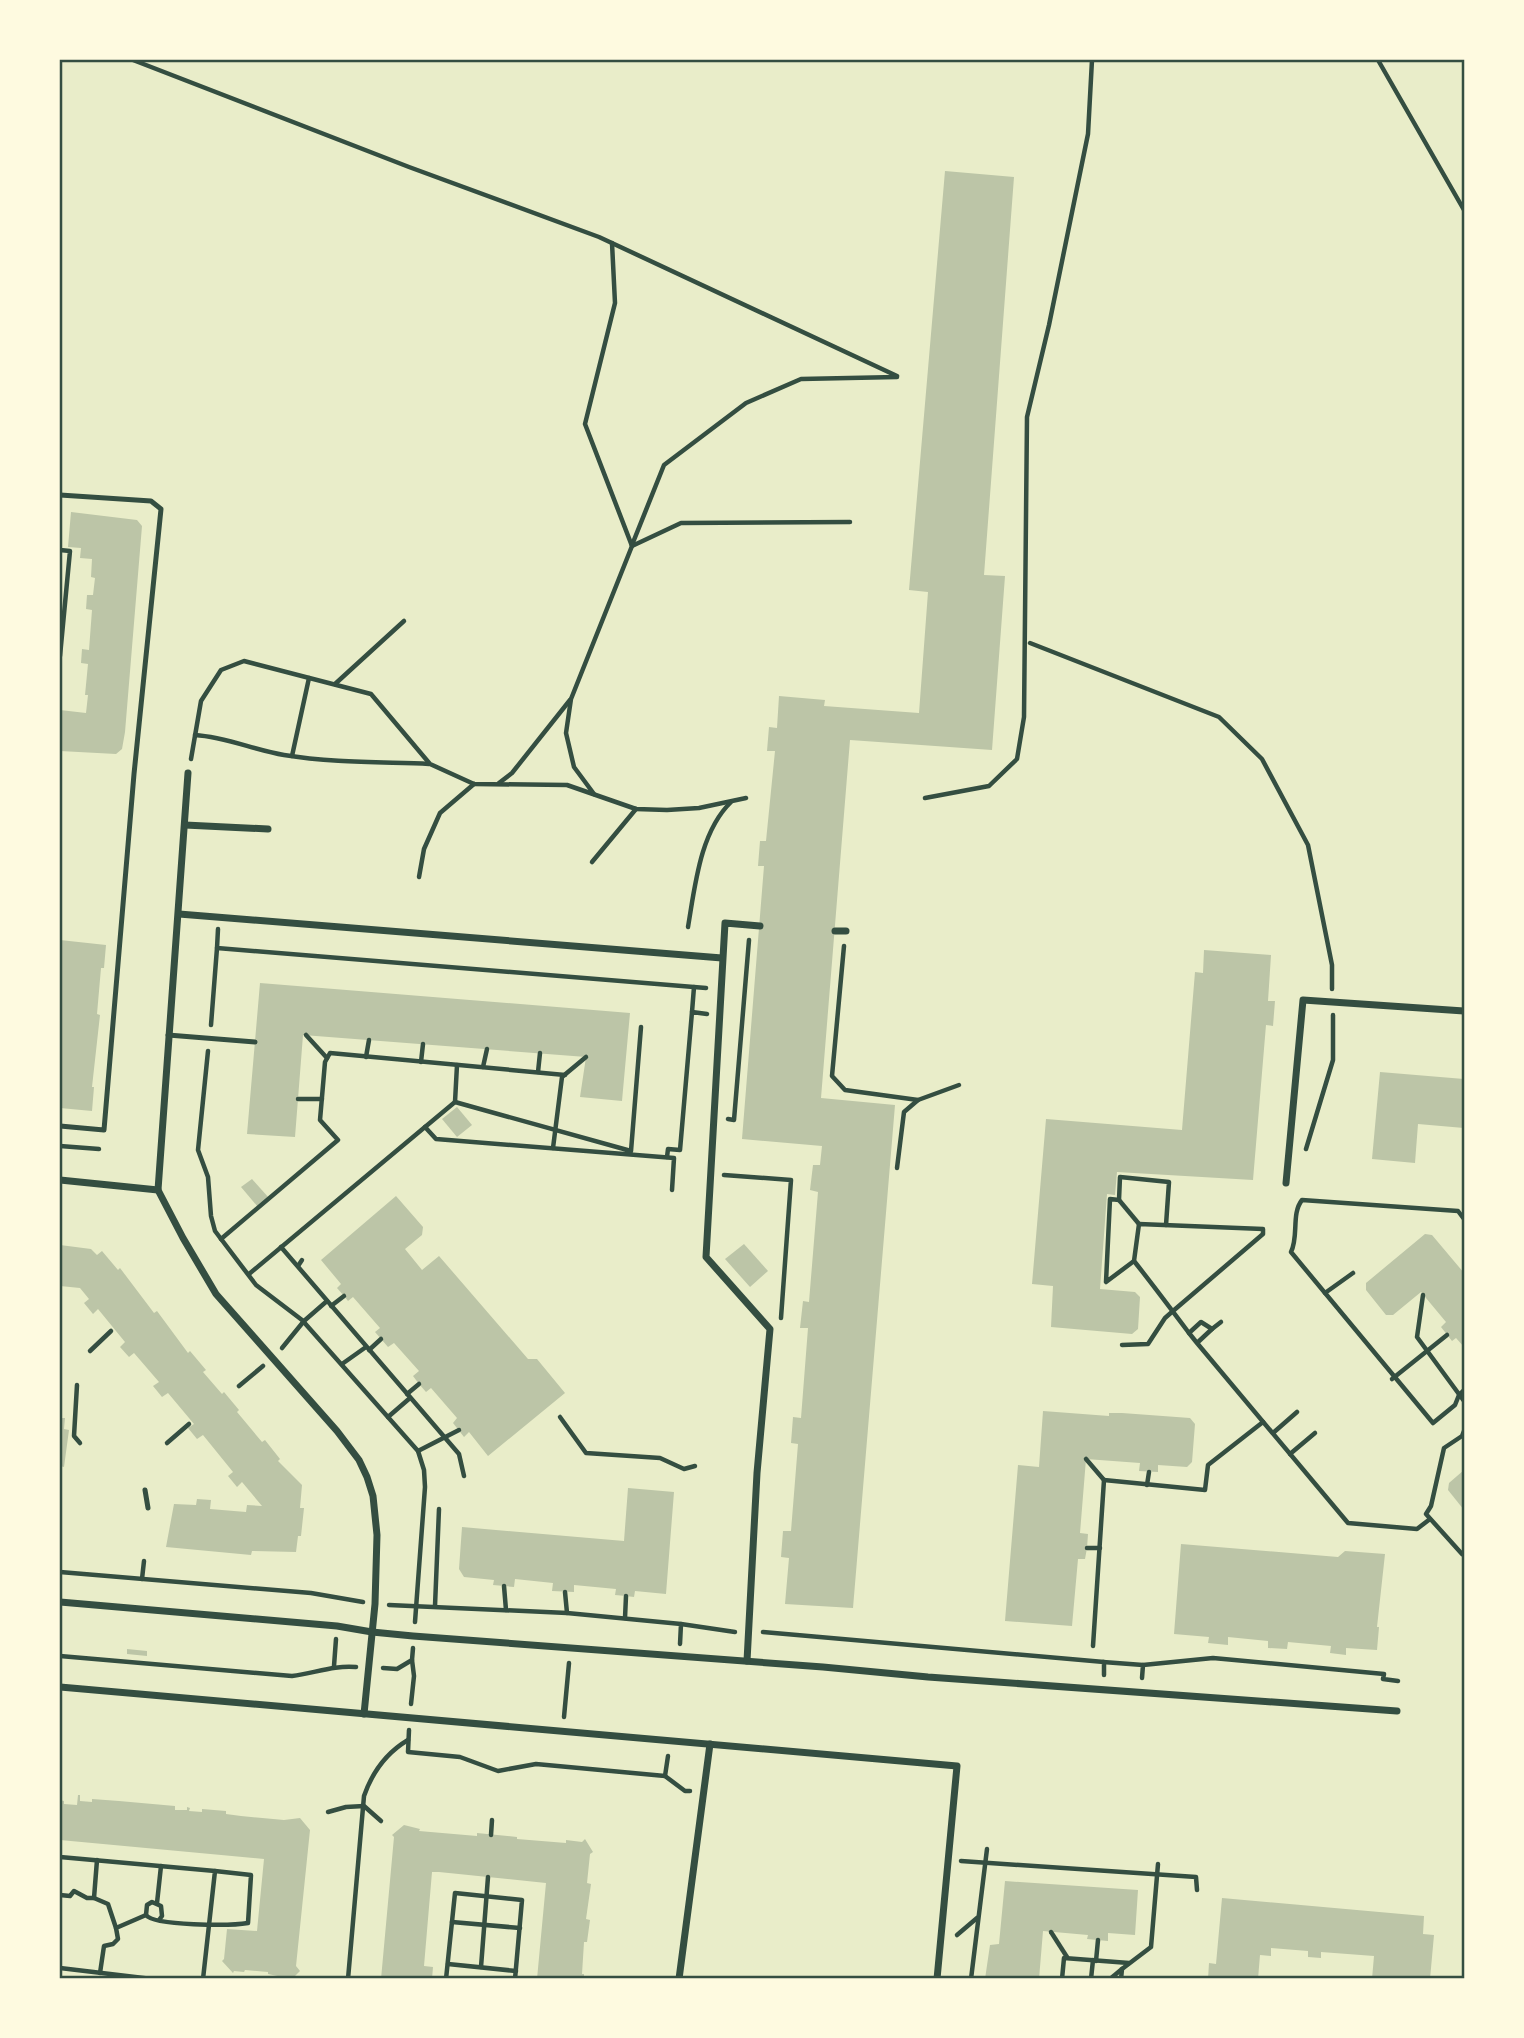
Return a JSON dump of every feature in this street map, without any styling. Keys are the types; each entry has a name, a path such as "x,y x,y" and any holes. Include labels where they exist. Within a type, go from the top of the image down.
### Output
{"street":[{"path":"188,773 158,1190 183,1238 222,1301 337,1431 359,1460 373,1496 376,1515 372,1632 364,1714"},
{"path":"185,825 268,829"},
{"path":"179,914 722,958"},
{"path":"747,1661 757,1473 770,1329 706,1258 725,923 760,926"},
{"path":"835,930 846,931"},
{"path":"1286,1183 1303,999 1465,1011"},
{"path":"60,1180 158,1190"},
{"path":"60,1602 337,1626 413,1636 1397,1711"},
{"path":"60,1687 957,1766 937,1979"},
{"path":"679,1979 710,1744"}],"lane":[{"path":"60,495 151,501 161,509 134,774 104,1129 60,1126"},
{"path":"168,1035 255,1042"},
{"path":"145,1490 148,1508"}],"path":[{"path":"133,60 612,243 897,376 801,379 746,403 664,465 571,699 566,733 575,767 595,795"},
{"path":"925,798 989,786 1017,759 1024,717 1027,417 1049,325 1088,134 1092,60"},
{"path":"1378,60 1465,210"},
{"path":"612,243 615,303 585,424 632,546"},
{"path":"632,546 681,523 850,522"},
{"path":"60,550 70,551 60,656"},
{"path":"335,685 404,621"},
{"path":"1030,643 1219,718 1262,759 1308,845 1332,965 1332,992"},
{"path":"188,773 201,701 221,670 244,661 370,694 430,764"},
{"path":"292,756 309,678"},
{"path":"498,784 512,773 571,699"},
{"path":"195,734 212,736 267,752 317,760 430,764 474,784 567,785 636,809 699,808 746,798"},
{"path":"419,877 424,849 440,813 474,784"},
{"path":"688,927 700,859 722,811 732,801"},
{"path":"592,862 636,809"},
{"path":"219,918 198,1150 209,1184 212,1223 256,1285 304,1321 418,1451 424,1470 408,1752 460,1757 498,1771 536,1764 665,1776 684,1791 705,1793"},
{"path":"846,931 832,1076 845,1090 918,1100"},
{"path":"712,1118 734,1120 750,939"},
{"path":"217,948 720,989"},
{"path":"667,1157 668,1149 680,1150 694,987"},
{"path":"1305,1152 1334,1060 1332,1006"},
{"path":"692,1012 718,1015"},
{"path":"631,1153 640,1027"},
{"path":"306,1035 327,1058"},
{"path":"366,1057 369,1040"},
{"path":"421,1062 423,1044"},
{"path":"483,1067 486,1049"},
{"path":"538,1072 540,1053"},
{"path":"221,1239 338,1140 320,1119 325,1062 330,1054 565,1074"},
{"path":"553,1148 562,1077 586,1057"},
{"path":"249,1274 455,1102 457,1065"},
{"path":"897,1168 904,1112 918,1100 959,1085"},
{"path":"298,1099 322,1099"},
{"path":"455,1102 631,1153"},
{"path":"425,1127 436,1139 674,1158 672,1190"},
{"path":"60,1146 99,1149"},
{"path":"1134,1261 1106,1282 1110,1199 1119,1200 1120,1177 1168,1182 1166,1225"},
{"path":"1465,1219 1458,1211 1302,1199 1297,1206 1296,1242 1291,1252 1433,1423 1455,1405 1459,1395 1465,1390"},
{"path":"1119,1200 1139,1224 1134,1261 1197,1343 1348,1523 1417,1529 1430,1519"},
{"path":"1122,1345 1148,1344 1172,1311 1263,1234 1264,1229 1139,1224"},
{"path":"281,1247 459,1454 464,1476"},
{"path":"298,1266 302,1260"},
{"path":"1325,1293 1353,1273"},
{"path":"1423,1295 1417,1337 1426,1353 1465,1401"},
{"path":"281,1350 304,1321 344,1296"},
{"path":"1189,1333 1201,1322 1212,1329"},
{"path":"1197,1343 1221,1322"},
{"path":"90,1351 111,1331"},
{"path":"1392,1378 1447,1335"},
{"path":"342,1364 381,1339"},
{"path":"388,1417 419,1384"},
{"path":"77,1385 74,1436 80,1443"},
{"path":"1273,1433 1297,1412"},
{"path":"560,1417 586,1453 660,1458 684,1469 695,1466"},
{"path":"1086,1459 1104,1480 1205,1490 1208,1465 1263,1422"},
{"path":"167,1443 188,1424"},
{"path":"418,1451 459,1430"},
{"path":"1290,1454 1315,1433"},
{"path":"1462,1555 1426,1514 1431,1506 1444,1448 1464,1436"},
{"path":"1147,1485 1149,1472"},
{"path":"1093,1646 1104,1480"},
{"path":"435,1606 439,1509"},
{"path":"1087,1548 1100,1548"},
{"path":"142,1579 144,1561"},
{"path":"60,1572 311,1593"},
{"path":"504,1586 506,1610"},
{"path":"565,1592 567,1613"},
{"path":"625,1618 626,1597"},
{"path":"426,1606 567,1613 681,1624 679,1655"},
{"path":"334,1665 337,1626"},
{"path":"760,1632 1104,1662 1103,1690"},
{"path":"60,1656 292,1676 327,1671 334,1665 363,1667"},
{"path":"1104,1662 1143,1665 1213,1658 1384,1674 1383,1679 1398,1681"},
{"path":"374,1668 397,1669 412,1660"},
{"path":"1141,1693 1143,1665"},
{"path":"562,1731 568,1676"},
{"path":"348,1979 364,1796 370,1778 391,1753 409,1740"},
{"path":"328,1812 346,1807 364,1807 381,1821"},
{"path":"491,1835 492,1820"},
{"path":"971,1979 987,1849"},
{"path":"60,1857 251,1875 248,1923 209,1925 149,1919 146,1915 147,1905 157,1903"},
{"path":"94,1898 97,1860"},
{"path":"947,1860 1196,1877 1197,1889"},
{"path":"1110,1979 1151,1947 1158,1864"},
{"path":"159,1920 163,1910 157,1903 161,1866"},
{"path":"203,1979 215,1871"},
{"path":"481,1967 488,1877"},
{"path":"60,1895 70,1896 74,1891 108,1904 118,1939 113,1944 104,1946 100,1973"},
{"path":"446,1979 456,1893 522,1900 515,1979"},
{"path":"116,1928 146,1915"},
{"path":"452,1922 520,1928"},
{"path":"1051,1932 1067,1958"},
{"path":"1091,1979 1098,1940"},
{"path":"1062,1979 1064,1958 1129,1963"},
{"path":"448,1964 516,1970"},
{"path":"60,1968 152,1979"},
{"path":"1121,1979 1122,1969"}],"building":[{"path":"945,171 1014,177 984,575 1005,576 992,750 850,740 821,1098 895,1105 853,1608 785,1604 789,1558 781,1557 783,1531 791,1531 798,1444 791,1443 793,1417 801,1418 808,1328 800,1328 803,1301 809,1302 818,1192 810,1190 813,1165 820,1165 822,1146 742,1139 764,866 758,866 760,841 766,841 775,751 767,751 769,727 777,728 779,696 825,700 824,706 919,713 928,592 909,590"},
{"path":"71,512 137,520 142,526 125,732 122,749 116,754 60,751 60,710 86,713 88,664 81,663 82,649 89,650 92,610 86,609 87,595 93,595 95,578 91,577 92,559 80,558 81,548 68,547"},
{"path":"60,940 106,945 97,1014 100,1015 92,1111 60,1108"},
{"path":"1204,950 1271,955 1268,1001 1275,1001 1273,1026 1266,1025 1253,1180 1117,1172 1115,1195 1107,1194 1100,1289 1135,1292 1140,1297 1138,1329 1132,1334 1051,1327 1053,1286 1032,1284 1046,1119 1182,1130 1195,972 1203,973"},
{"path":"260,983 630,1013 622,1101 580,1097 586,1057 303,1035 295,1137 247,1134"},
{"path":"1380,1072 1464,1079 1464,1128 1418,1124 1415,1163 1372,1159"},
{"path":"457,1107 472,1125 457,1137 442,1119"},
{"path":"252,1179 269,1198 258,1207 241,1187"},
{"path":"396,1196 423,1227 422,1235 405,1249 422,1270 439,1256 528,1359 537,1359 565,1393 488,1456 469,1432 464,1437 453,1423 457,1418 431,1388 426,1392 419,1384 413,1376 419,1371 394,1343 388,1347 375,1332 380,1328 353,1297 348,1301 337,1288 341,1284 321,1260"},
{"path":"1425,1234 1432,1235 1464,1273 1464,1347 1456,1338 1452,1341 1441,1327 1446,1322 1421,1292 1393,1315 1386,1315 1366,1290 1366,1283"},
{"path":"744,1244 768,1271 750,1287 725,1259"},
{"path":"60,1245 91,1249 97,1255 102,1251 118,1270 120,1268 154,1313 157,1311 188,1353 190,1351 206,1370 203,1372 222,1394 224,1392 262,1442 265,1440 280,1459 278,1461 302,1485 300,1508 304,1508 296,1552 252,1551 251,1555 166,1547 174,1504 196,1505 197,1499 211,1500 210,1509 246,1512 247,1505 262,1506 242,1482 237,1487 228,1476 233,1472 203,1435 197,1439 188,1428 194,1424 168,1393 162,1397 153,1386 159,1382 134,1353 129,1357 120,1347 125,1342 98,1309 93,1314 84,1303 89,1299 80,1288 60,1286"},
{"path":"1043,1411 1190,1418 1195,1424 1192,1462 1187,1467 1158,1465 1158,1472 1139,1471 1140,1463 1086,1459 1080,1533 1088,1534 1087,1548 1085,1559 1078,1559 1072,1626 1005,1621 1018,1465 1039,1467"},
{"path":"60,1418 65,1418 64,1429 69,1430 64,1467 60,1466"},
{"path":"1464,1470 1464,1510 1448,1490 1449,1483"},
{"path":"628,1488 674,1492 666,1594 635,1591 634,1597 615,1595 616,1589 574,1585 574,1592 552,1591 553,1583 515,1579 514,1587 493,1585 494,1580 464,1577 459,1569 462,1527 624,1541"},
{"path":"1181,1544 1338,1557 1345,1551 1385,1554 1377,1650 1346,1648 1346,1655 1330,1653 1331,1646 1288,1642 1287,1649 1268,1648 1268,1641 1228,1637 1228,1645 1208,1643 1209,1637 1174,1634"},
{"path":"127,1649 147,1651 147,1656 127,1654"},
{"path":"78,1795 80,1801 92,1802 92,1799 175,1806 175,1810 187,1810 187,1807 190,1808 189,1811 226,1811 226,1814 284,1820 300,1818 310,1830 296,1966 300,1971 292,1979 268,1972 245,1970 233,1973 222,1961 227,1929 257,1931 264,1859 60,1840 60,1800 64,1801 64,1804 77,1805"},
{"path":"404,1825 420,1829 419,1831 477,1836 477,1833 566,1843 566,1840 582,1842 585,1839 593,1852 590,1854 587,1883 591,1884 586,1919 590,1920 587,1942 584,1942 584,1979 537,1979 546,1883 432,1872 424,1966 433,1967 432,1979 381,1979 394,1837 392,1835"},
{"path":"1005,1881 1138,1890 1135,1935 1108,1933 1108,1941 1087,1939 1088,1935 1043,1931 1039,1979 985,1979 990,1945 999,1944"},
{"path":"1222,1898 1424,1916 1423,1934 1434,1935 1430,1979 1372,1979 1374,1956 1321,1952 1321,1958 1308,1957 1308,1951 1271,1948 1271,1956 1260,1955 1258,1979 1208,1979 1209,1963 1216,1964"}]}
